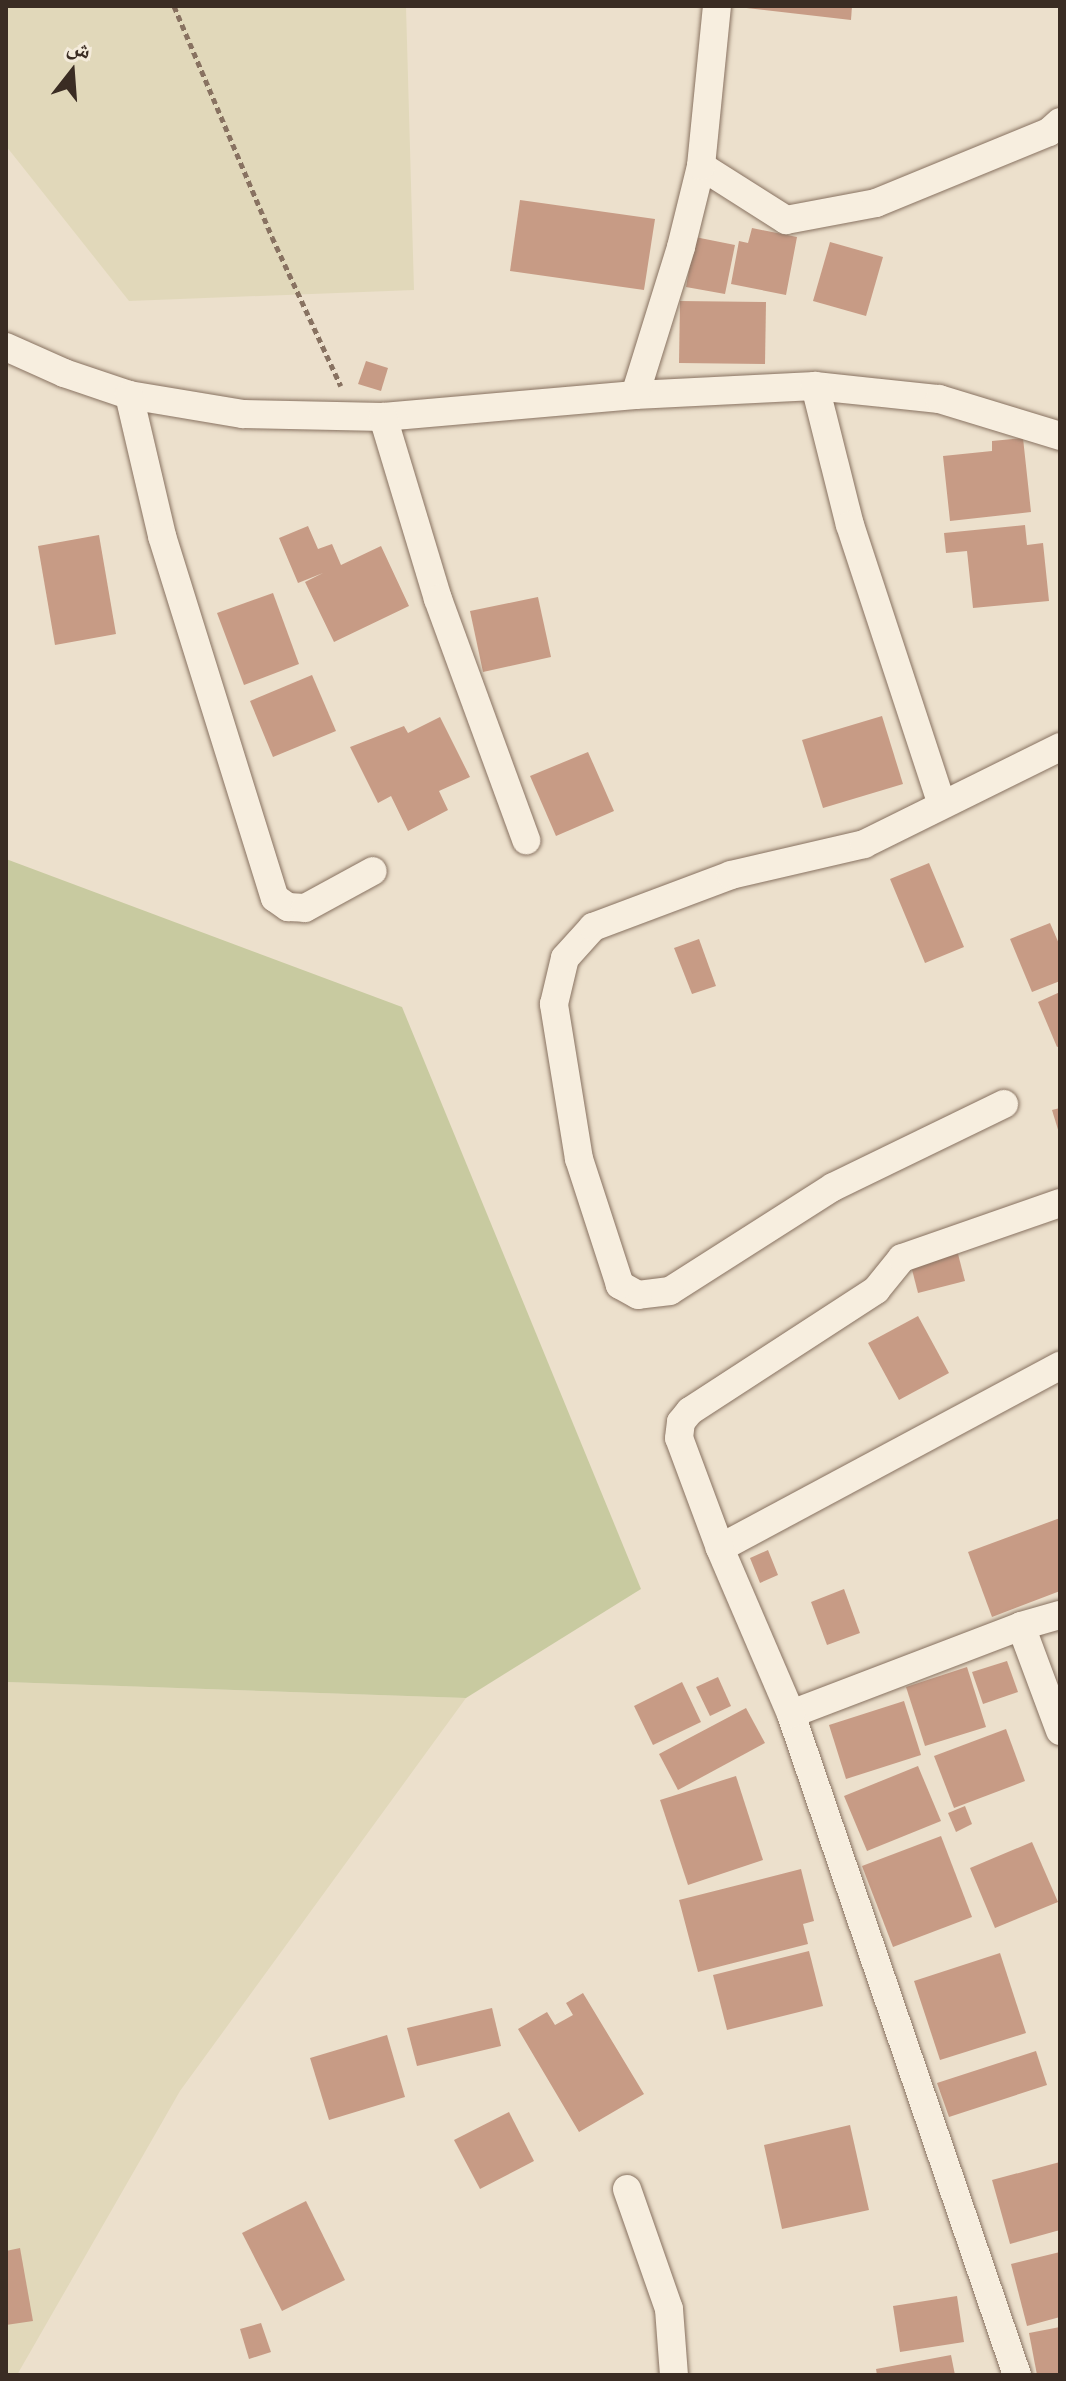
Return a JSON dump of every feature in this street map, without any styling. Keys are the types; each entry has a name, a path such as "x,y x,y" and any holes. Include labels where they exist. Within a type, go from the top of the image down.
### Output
{"street":[{"path":"635,395 681,247 701,166 717,6"},
{"path":"701,166 786,220 876,203 1049,132 1060,122"},
{"path":"6,347 64,373 129,395 243,414 371,417 635,395 815,386 939,399 1060,436"},
{"path":"815,386 850,525 942,804"},
{"path":"129,395 162,536 275,898 288,907 305,908 373,871"},
{"path":"371,417 526,840"},
{"path":"1004,1104 833,1187 670,1291 638,1295 620,1285 579,1159 554,1004 565,958 593,927 731,875 864,844 1060,747"},
{"path":"1017,2375 791,1714 720,1548 679,1438 681,1422 690,1411 876,1290 902,1258 1060,1203"},
{"path":"720,1548 1060,1366"},
{"path":"791,1714 1021,1626 1060,1615"},
{"path":"1021,1626 1060,1731"},
{"path":"627,2189 669,2309 674,2375"}],"path":[{"path":"174,6 272,237 371,417"}],"shaded area":[{"path":"6,6 406,6 414,290 129,301 6,146"},
{"path":"6,1682 466,1698 180,2091 17,2375 6,2375"}],"green space":[{"path":"6,859 402,1007 641,1589 466,1698 6,1682"}],"building":[{"path":"729,6 852,6 851,20"},
{"path":"520,200 655,219 644,290 510,271"},
{"path":"752,228 797,237 786,295 731,284 739,241 748,243"},
{"path":"695,237 735,245 725,294 686,287"},
{"path":"830,242 883,257 866,316 813,301"},
{"path":"680,301 766,302 765,364 679,363"},
{"path":"366,361 388,368 381,391 358,384"},
{"path":"1023,438 1031,512 950,521 943,456 992,451 992,441"},
{"path":"1025,525 1027,545 1043,543 1049,601 973,608 967,551 946,553 944,533"},
{"path":"308,526 318,549 332,544 341,565 381,546 409,606 334,642 305,582 323,573 298,583 279,538"},
{"path":"99,535 116,634 55,645 38,546"},
{"path":"273,593 299,664 244,685 217,613"},
{"path":"538,597 551,657 483,672 470,611"},
{"path":"312,675 336,731 273,757 250,701"},
{"path":"882,716 903,784 823,808 802,740"},
{"path":"440,717 470,777 439,791 448,810 408,831 391,796 378,803 350,747 404,726 408,733"},
{"path":"588,752 614,811 556,836 530,776"},
{"path":"929,863 964,947 925,963 890,879"},
{"path":"1050,923 1060,946 1060,981 1032,992 1010,939"},
{"path":"699,939 716,986 692,994 674,948"},
{"path":"1060,992 1060,1046 1057,1047 1038,1002"},
{"path":"1060,1108 1060,1133 1059,1133 1052,1110"},
{"path":"957,1250 965,1281 918,1293 910,1262"},
{"path":"918,1316 949,1373 899,1400 868,1343"},
{"path":"1060,1518 1060,1591 992,1617 968,1552"},
{"path":"768,1550 778,1575 760,1583 750,1558"},
{"path":"844,1589 860,1633 827,1645 811,1602"},
{"path":"1007,1661 1018,1692 983,1704 972,1672"},
{"path":"967,1667 986,1727 925,1746 906,1687"},
{"path":"718,1677 731,1706 710,1716 696,1687"},
{"path":"682,1682 701,1722 653,1745 634,1706"},
{"path":"904,1701 921,1755 846,1779 829,1725"},
{"path":"746,1708 765,1743 678,1790 659,1754"},
{"path":"1006,1729 1025,1781 954,1808 934,1756"},
{"path":"918,1766 941,1821 867,1851 844,1796"},
{"path":"736,1776 763,1860 688,1885 660,1800"},
{"path":"965,1806 972,1824 956,1832 948,1813"},
{"path":"941,1836 972,1917 893,1947 862,1866"},
{"path":"1032,1842 1058,1902 995,1928 970,1868"},
{"path":"801,1869 814,1921 803,1924 808,1944 698,1972 679,1900"},
{"path":"809,1951 823,2006 727,2030 713,1975"},
{"path":"1000,1953 1026,2033 940,2060 914,1981"},
{"path":"583,1993 644,2094 579,2132 518,2029 547,2012 555,2025 573,2015 566,2003"},
{"path":"492,2008 501,2046 417,2066 407,2028"},
{"path":"387,2035 405,2097 329,2120 310,2058"},
{"path":"1036,2051 1047,2085 949,2117 937,2083"},
{"path":"509,2112 534,2161 480,2189 454,2140"},
{"path":"850,2125 869,2210 782,2229 764,2145"},
{"path":"1060,2162 1060,2230 1010,2244 992,2180"},
{"path":"306,2201 345,2280 282,2311 242,2233"},
{"path":"20,2248 33,2321 6,2325 6,2251"},
{"path":"1060,2252 1060,2317 1027,2326 1011,2264"},
{"path":"957,2296 964,2342 900,2352 893,2306"},
{"path":"261,2323 271,2352 249,2359 240,2329"},
{"path":"1060,2327 1060,2375 1037,2375 1029,2333"},
{"path":"951,2355 955,2375 877,2375 876,2369"}]}
